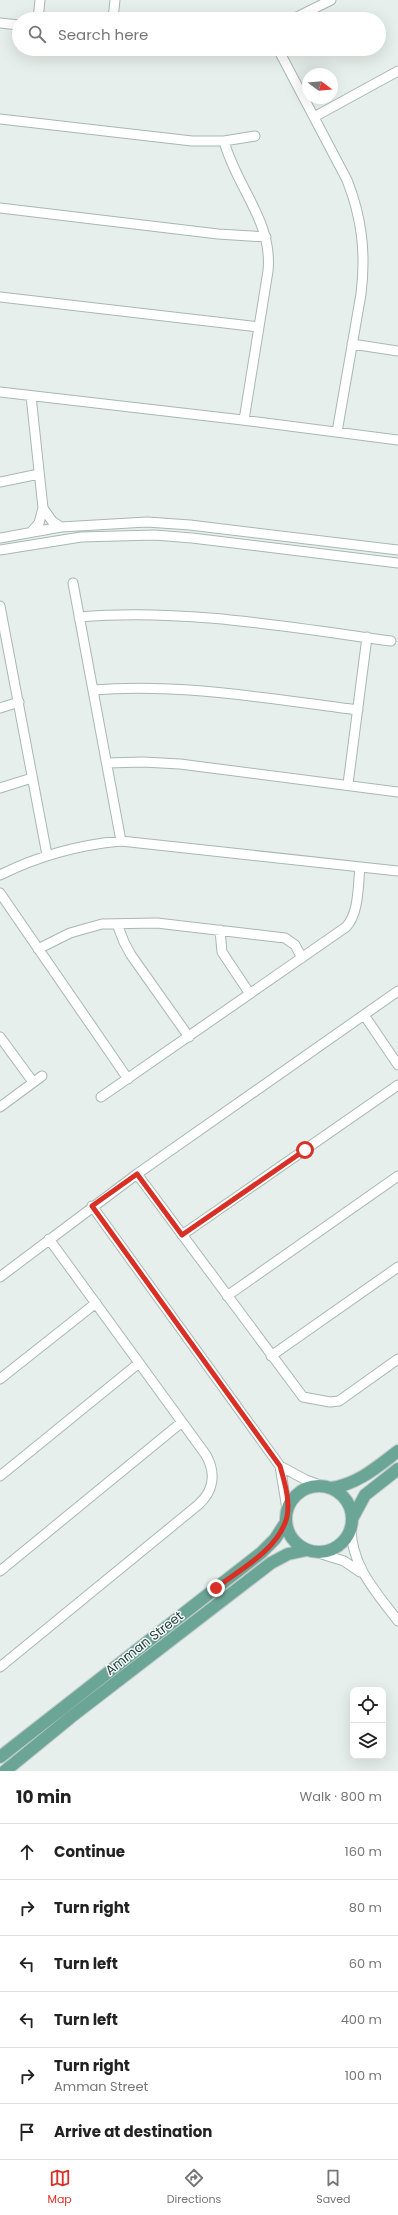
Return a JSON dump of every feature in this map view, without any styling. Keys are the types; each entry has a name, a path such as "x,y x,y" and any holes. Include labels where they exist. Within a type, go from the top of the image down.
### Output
{"main road":[{"path":"328,1488 347,1485 362,1478 398,1451"},
{"path":"351,1523 348,1504 338,1492 328,1488 317,1486 302,1491 291,1502 287,1509 286,1522 292,1539 311,1551 330,1550 338,1547 348,1535 351,1523 360,1503 372,1488 398,1469"},
{"name":"Amman Street","path":"0,1758 261,1553 275,1539 286,1522"},
{"name":"Amman Street","path":"5,1771 96,1698 265,1568 288,1554 311,1551"}],"street":[{"path":"39,12 40,0"},
{"path":"113,12 115,0"},
{"path":"307,12 328,1"},
{"path":"0,23 12,24"},
{"path":"282,56 347,180 354,199 363,236 364,272 337,432"},
{"path":"314,117 398,73"},
{"path":"0,119 165,138 224,141 255,136"},
{"path":"224,141 230,160 258,214 266,237 269,264 244,420"},
{"path":"0,208 218,234 266,237"},
{"path":"0,297 259,327"},
{"path":"352,344 398,352"},
{"path":"0,392 244,420 398,440"},
{"path":"32,396 43,508 39,523 32,531"},
{"path":"0,482 39,474"},
{"path":"43,508 49,517 61,527"},
{"path":"0,538 32,531 61,527 125,522 168,523 398,550"},
{"path":"0,550 81,538 155,535 204,539 398,563"},
{"path":"73,583 122,841"},
{"path":"0,606 2,628 18,702 47,855"},
{"path":"79,617 132,613 178,615 391,641"},
{"path":"348,784 367,638"},
{"path":"93,690 139,687 185,689 358,710"},
{"path":"0,708 18,702"},
{"path":"107,763 180,764 348,784 398,792"},
{"path":"0,788 32,778"},
{"path":"0,875 47,855 100,843 122,841 398,871"},
{"path":"101,1097 350,923 354,913 360,867"},
{"path":"0,893 128,1079"},
{"path":"38,949 70,933 102,924 157,923 289,940 295,945 302,958"},
{"path":"117,924 121,937 131,955 188,1037"},
{"path":"220,930 220,946 225,959 250,994"},
{"path":"0,1277 92,1206 398,991"},
{"path":"364,1015 398,1065"},
{"path":"0,1037 33,1082"},
{"path":"0,1107 42,1076"},
{"path":"182,1235 398,1086"},
{"path":"137,1174 300,1395 309,1399 330,1402 342,1399 398,1359"},
{"path":"227,1296 398,1176"},
{"path":"92,1206 280,1466 306,1480 328,1488"},
{"path":"0,1667 204,1500 212,1486 212,1470 206,1455 49,1239"},
{"path":"271,1356 398,1267"},
{"path":"0,1380 96,1303"},
{"path":"0,1476 139,1363"},
{"path":"0,1571 182,1422"},
{"path":"280,1466 287,1509"},
{"path":"351,1523 354,1555 364,1575 398,1621"},
{"path":"311,1551 344,1561 364,1575"}],"route":[{"path":"216,1588 269,1547 286,1522 287,1498 280,1466 92,1206 137,1174 182,1235 305,1150"}]}
